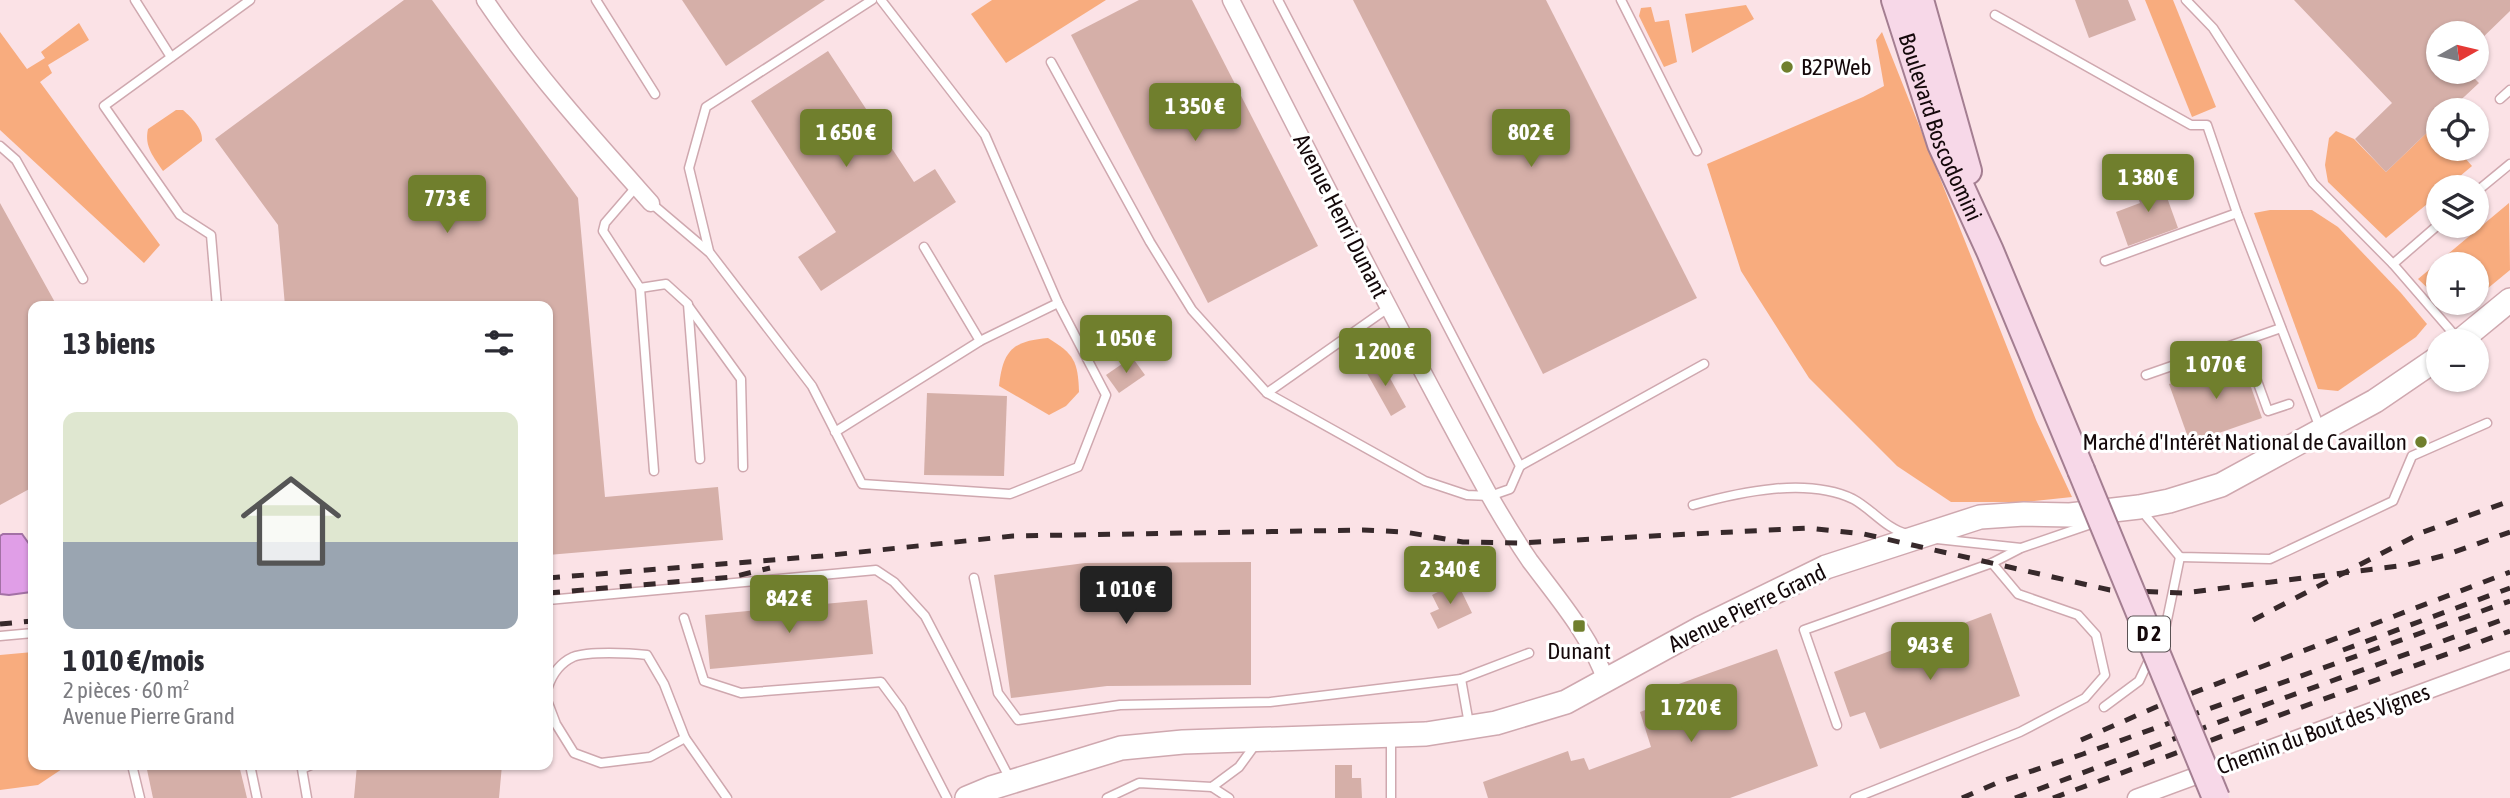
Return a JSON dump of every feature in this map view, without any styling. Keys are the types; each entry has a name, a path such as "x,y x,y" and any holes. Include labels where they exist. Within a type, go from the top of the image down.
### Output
{"main road":[{"name":"Boulevard Boscodomini","path":"1895,0 1941,144 1990,251 2216,798"},
{"name":"Boulevard Boscodomini","path":"1920,0 1990,251"}],"street":[{"path":"485,0 586,131 651,203"},
{"name":"Avenue Henri Dunant","path":"1231,0 1388,308 1490,496 1530,560 1592,646 1606,681"},
{"path":"2475,329 2510,300"},
{"name":"Avenue Pierre Grand","path":"967,798 1121,748 1183,743 1426,734 1496,723 1566,702 1702,628 1826,567 1980,517 2070,515 2139,507 2221,485 2375,401 2426,366"},
{"name":"Chemin du Bout des Vignes","path":"2136,798 2510,660"}],"lane":[{"path":"135,0 172,57"},
{"path":"217,301 211,235 180,215 104,106 250,0"},
{"path":"596,0 655,94"},
{"path":"710,253 689,168 706,107 872,0"},
{"path":"651,203 710,253 812,386 862,484 1010,494 1078,467 1106,395 1058,303 985,135 881,0"},
{"path":"1278,0 1520,466"},
{"path":"1621,0 1697,150"},
{"path":"2186,0 2213,28 2313,183 2393,264 2450,329"},
{"path":"1995,15 2191,125 2207,125 2321,430"},
{"path":"1051,62 1150,242 1192,310 1267,393 1425,481 1466,495 1490,496 1510,489 1520,466 1704,364"},
{"path":"2500,99 2510,90"},
{"path":"0,146 16,160 83,279"},
{"path":"2489,181 2510,164"},
{"path":"636,187 605,223 603,231 640,288 654,471"},
{"path":"2105,261 2238,213"},
{"path":"2393,264 2426,235"},
{"path":"924,247 980,341"},
{"path":"640,288 666,284 688,304 741,379 743,467"},
{"path":"835,432 980,341 1058,303"},
{"path":"688,304 700,459"},
{"path":"1267,393 1388,308"},
{"path":"2146,375 2281,328"},
{"path":"2244,342 2268,411 2289,404"},
{"path":"1837,725 1804,630 1992,563 2021,548 2139,507 2180,557 2270,559 2393,501 2412,456 2487,424"},
{"path":"1693,505 1741,492 1804,488 1844,495 1868,507 1895,531 1921,537 2021,548"},
{"path":"2104,707 2138,681 2166,625 2180,557"},
{"path":"1855,798 2020,732 2085,698 2105,675 2096,635 2078,615 2018,594 1992,563"},
{"path":"553,600 876,570 894,582 925,616 1002,785"},
{"path":"974,578 998,693 1018,720 1120,705 1270,702 1461,678 1529,653"},
{"path":"684,618 704,681 741,693 881,682 901,709 947,798"},
{"path":"0,636 28,633"},
{"path":"553,673 573,657 619,652 647,655 664,684 685,738 727,798"},
{"path":"1461,678 1469,727"},
{"path":"553,716 574,753 601,763 650,757 685,738"},
{"path":"1391,735 1391,798"},
{"path":"1212,787 1239,767 1259,740"},
{"path":"133,770 140,798"},
{"path":"251,770 257,798"},
{"path":"302,770 307,798"},
{"path":"1107,798 1139,783 1212,787 1229,798"}],"shaded area":[{"path":"992,0 1106,0 1006,63 971,14"},
{"path":"2145,0 2173,0 2216,107 2192,117"},
{"path":"1746,5 1754,19 1692,53 1685,14"},
{"path":"1651,7 1655,22 1669,20 1677,62 1664,67 1639,16 1641,8"},
{"path":"79,23 89,40 48,65 52,73 40,82 160,245 144,263 0,130 0,32 27,69 45,58 41,52"},
{"path":"1882,32 2036,420 2072,497 2024,502 1951,502 1897,466 1809,378 1741,271 1707,164 1884,86 1876,40"},
{"path":"176,110 183,110 193,120 201,132 202,141 163,171 149,147 148,129"},
{"path":"2336,131 2354,139 2386,172 2426,134 2426,161 2468,161 2472,166 2461,175 2426,175 2426,205 2386,238 2328,182 2325,165 2329,138"},
{"path":"2509,203 2510,270 2489,287 2489,252 2450,252 2467,238 2489,238 2489,220"},
{"path":"2270,210 2312,210 2338,227 2427,324 2416,337 2338,391 2318,389 2254,213"},
{"path":"2426,272 2426,287 2418,279"},
{"path":"1048,338 1073,359 1079,392 1066,406 1049,415 999,386 1003,364 1012,350 1026,342"},
{"path":"22,534 28,542 28,592 0,594 0,536"},
{"path":"28,652 28,770 60,770 38,785 0,790 0,655"}],"building":[{"path":"404,0 432,0 578,198 605,497 718,487 723,540 553,555 553,301 285,301 278,225 215,139"},
{"path":"682,0 825,0 726,66"},
{"path":"1139,0 1192,0 1318,246 1208,303 1071,35"},
{"path":"1353,0 1546,0 1697,298 1543,374"},
{"path":"2075,0 2128,0 2136,20 2089,38"},
{"path":"2294,0 2510,0 2510,11 2489,31 2489,21 2426,21 2426,84 2478,84 2463,98 2426,98 2426,134 2386,172 2355,139 2392,103"},
{"path":"828,51 914,182 935,169 956,202 821,291 798,257 836,232 751,101"},
{"path":"2160,178 2178,228 2128,246 2116,212 2140,203 2134,188"},
{"path":"0,203 54,301 28,301 28,490 0,505"},
{"path":"1132,357 1145,375 1119,393 1106,375"},
{"path":"2241,359 2262,418 2190,443 2169,384"},
{"path":"1380,360 1406,407 1391,416 1364,368"},
{"path":"927,393 1007,396 1004,476 924,475"},
{"path":"1251,562 1251,685 1107,686 1011,698 994,575 1085,563"},
{"path":"1457,582 1472,613 1438,629 1430,613 1439,609 1432,595"},
{"path":"867,600 873,654 710,669 705,615"},
{"path":"1991,613 2020,696 1880,749 1865,712 1850,717 1834,672"},
{"path":"1777,649 1818,766 1730,798 1488,798 1483,782 1568,751 1571,761 1584,758 1589,770 1651,747 1640,712 1668,701 1662,690"},
{"path":"1335,765 1352,765 1352,778 1361,778 1362,798 1335,798"},
{"path":"147,770 240,770 247,798 153,798"},
{"path":"357,770 502,770 499,798 354,798"}],"railway":[{"path":"2253,620 2423,532 2510,501"},
{"path":"553,578 822,556 1013,536 1363,530 1405,532 1463,542 1518,543 1808,528 1864,534 2110,590 2184,593 2407,565 2446,555 2510,532"},
{"path":"553,593 732,577 770,568"},
{"path":"2081,740 2156,707 2510,572"},
{"path":"2343,650 2510,588"},
{"path":"1962,798 1999,782 2510,601"},
{"path":"2015,798 2510,617"},
{"path":"0,624 28,621"},
{"path":"2053,798 2510,631"}],"place":[{"name":"B2PWeb","path":"1787,67"},
{"name":"Marché d'Intérêt National de Cavaillon","path":"2421,442"},
{"name":"Dunant","path":"1579,626"}]}
